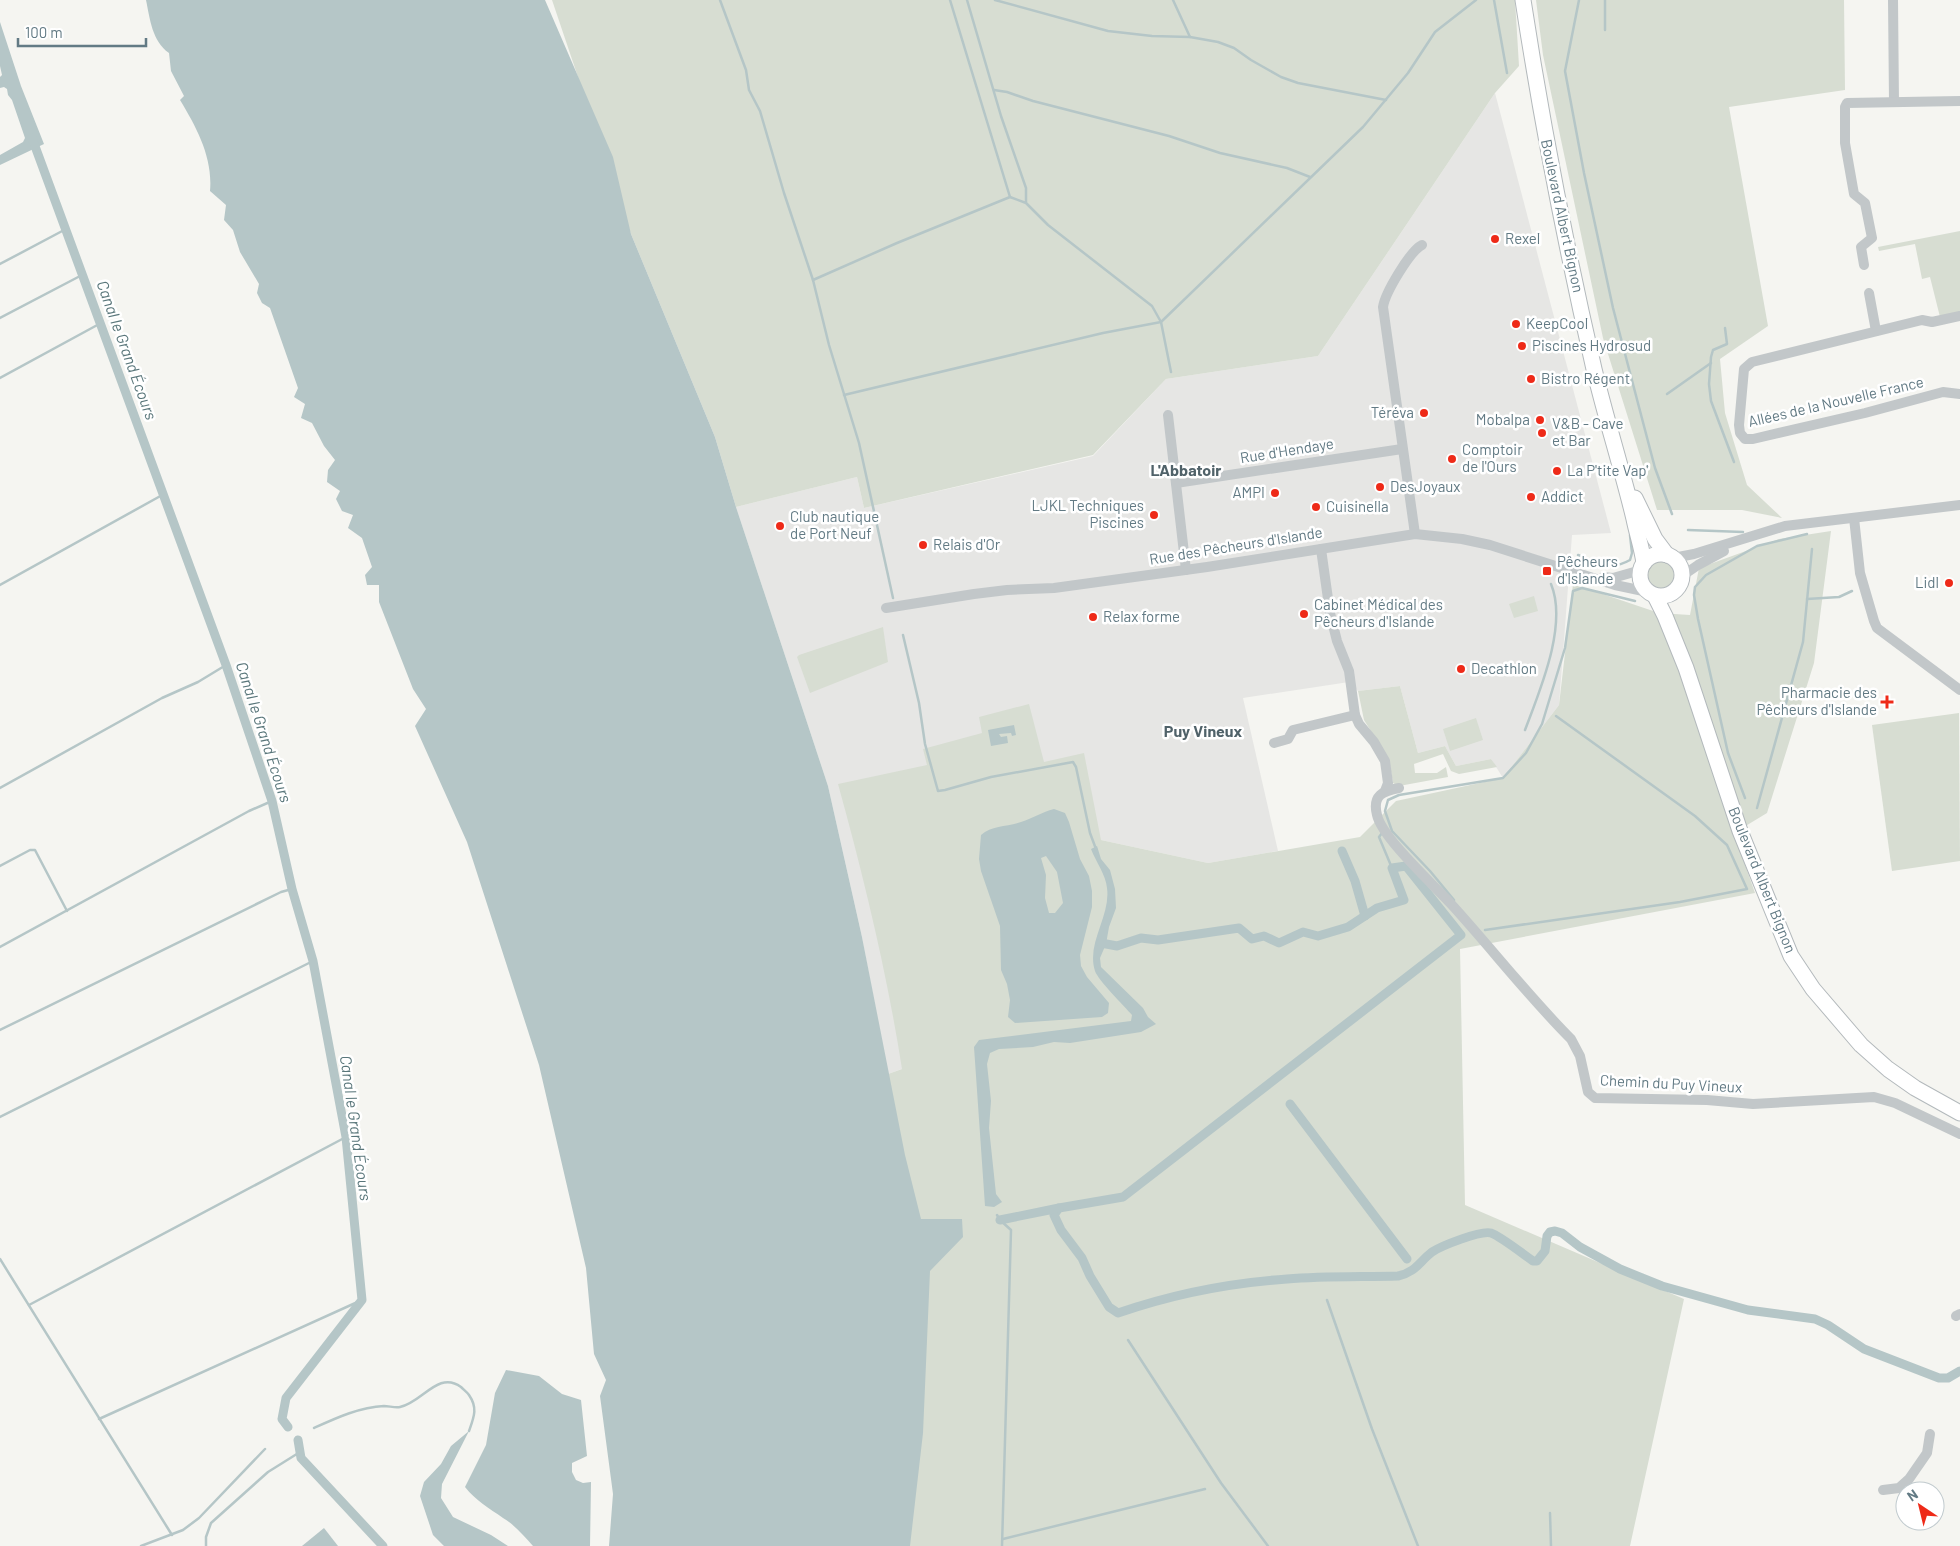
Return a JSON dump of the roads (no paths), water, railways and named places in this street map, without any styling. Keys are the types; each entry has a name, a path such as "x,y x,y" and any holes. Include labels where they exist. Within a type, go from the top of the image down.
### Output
{"main road":[{"name":"Boulevard Albert Bignon","path":"1523,0 1556,193 1594,370 1619,458 1642,567"},
{"name":"Boulevard Albert Bignon","path":"1619,458 1650,529 1670,556"},
{"path":"1654,555 1670,556 1678,562 1682,576 1679,587 1673,593 1666,596 1652,594 1641,582 1642,567 1654,555"},
{"name":"Boulevard Albert Bignon","path":"1673,593 1674,614 1686,668"},
{"name":"Boulevard Albert Bignon","path":"1652,594 1666,616 1686,668 1740,831 1791,956 1813,989 1861,1045 1888,1069 1915,1088 1960,1113"}],"street":[{"path":"1893,0 1894,102"},
{"path":"1864,265 1861,247 1872,238 1865,203 1854,194 1845,144 1847,103 1960,100"},
{"path":"1415,534 1383,307 1388,292 1415,250 1422,245"},
{"path":"1869,293 1876,331"},
{"name":"Allées de la Nouvelle France","path":"1960,316 1932,322 1922,320 1752,362 1744,369 1743,374 1740,433 1745,439 1753,438 1865,413 1943,392 1960,394"},
{"path":"1168,415 1186,570"},
{"name":"Rue d'Hendaye","path":"1176,483 1402,449"},
{"path":"1670,556 1694,554 1784,526 1960,505"},
{"path":"1854,518 1860,573 1877,628 1960,690"},
{"name":"Rue des Pêcheurs d'Islande","path":"886,608 1007,590 1054,588 1186,570 1415,534 1436,535 1490,544 1586,576 1652,594"},
{"path":"1682,576 1698,565 1752,537"},
{"path":"1274,743 1288,739 1293,730 1355,714 1350,672 1337,641 1330,613 1321,549"},
{"name":"Rue des Pêcheurs d'Islande","path":"1586,576 1613,578 1642,567"},
{"name":"Chemin du Puy Vineux","path":"1355,714 1365,734 1374,742 1385,761 1388,783 1385,790 1378,797 1376,808 1377,816 1384,830 1571,1039 1580,1056 1588,1092 1595,1098 1707,1100 1753,1104 1874,1097 1895,1103 1960,1134"},
{"path":"1385,790 1399,788"},
{"path":"1883,1490 1899,1488 1909,1480 1927,1453 1930,1434"}],"waterway":[{"path":"720,0 746,70 749,90 760,111 784,193 813,280 829,345 859,443 893,598"},
{"path":"950,0 1010,197"},
{"path":"967,0 1001,116 1026,188 1026,202"},
{"path":"995,0 1108,31 1152,36 1190,37 1218,42 1234,48 1281,77 1298,83 1386,100"},
{"path":"1173,0 1190,37"},
{"path":"844,395 1103,333 1161,322 1363,127 1408,73 1435,32 1476,0"},
{"path":"1494,0 1507,73"},
{"path":"1579,0 1565,71 1584,173 1613,308 1655,468 1672,514"},
{"path":"1605,0 1605,30"},
{"path":"994,90 1169,136 1220,153 1287,168 1310,177"},
{"name":"Canal le Grand Écours","path":"32,138 226,665 272,801 292,889 313,961 346,1137 362,1300 286,1398 282,1419 288,1427"},
{"path":"813,280 1010,197 1026,203 1048,225 1152,306 1161,322 1171,372"},
{"path":"0,264 66,229"},
{"path":"0,318 82,275"},
{"path":"0,378 101,323"},
{"path":"1725,328 1727,344 1713,350 1709,384 1711,401 1734,462"},
{"path":"1667,394 1711,363"},
{"path":"0,585 164,494"},
{"path":"1688,530 1743,532"},
{"path":"1745,798 1728,753 1698,619 1694,595 1695,587 1706,575 1757,546 1807,534"},
{"path":"1578,555 1604,565 1623,563 1630,560 1632,553 1630,535"},
{"path":"1757,808 1803,642 1812,549"},
{"path":"1525,730 1544,677 1554,638 1556,618 1555,600 1551,584"},
{"path":"1454,900 1430,871 1392,831 1385,811 1388,800 1399,795 1503,778 1526,753 1542,724 1565,648 1573,591 1582,588 1635,601"},
{"path":"1807,599 1839,597 1852,591"},
{"path":"903,635 919,703 925,744 938,791 991,777 1073,762 1076,767 1090,833 1096,849"},
{"path":"0,788 162,698 198,682 226,665"},
{"path":"1485,930 1680,902 1747,889 1727,845 1695,816 1556,716"},
{"path":"0,947 249,811 272,801"},
{"path":"1382,833 1379,837 1392,868"},
{"path":"0,866 30,850 35,850 67,911"},
{"path":"1342,851 1355,881 1365,916"},
{"path":"1101,943 1117,946 1141,938 1158,940 1239,928 1252,939 1264,936 1279,943 1303,932 1318,936 1348,927 1377,908 1404,900 1392,868 1406,866 1461,935 1123,1197 1059,1208 1054,1215 1061,1230 1082,1258 1090,1276 1109,1307 1118,1313 1180,1295 1244,1283 1301,1278 1398,1276 1409,1272 1437,1249 1461,1239 1486,1233 1491,1233 1506,1241 1533,1261 1537,1261 1545,1251 1547,1236 1550,1232 1555,1231 1562,1233 1580,1247 1620,1269 1662,1286 1748,1310 1815,1319 1828,1325 1864,1349 1939,1378 1948,1378 1960,1371"},
{"path":"0,1030 281,892 292,889"},
{"path":"0,1117 313,961"},
{"path":"1290,1104 1407,1259"},
{"path":"29,1305 346,1137"},
{"path":"1000,1220 1059,1208"},
{"path":"997,1215 1011,1230 1002,1546"},
{"path":"0,1259 172,1535"},
{"path":"99,1419 362,1300"},
{"path":"1327,1300 1372,1429 1418,1546"},
{"path":"1128,1340 1221,1483 1268,1546"},
{"path":"314,1428 366,1408 398,1407 408,1404 430,1389 445,1382 461,1387 472,1400 474,1413 469,1431"},
{"name":"Canal le Grand Écours","path":"298,1440 301,1458 383,1546"},
{"path":"141,1546 183,1530 199,1518 265,1449"},
{"path":"206,1546 206,1537 211,1523 268,1472 300,1452"},
{"path":"1003,1539 1205,1489"},
{"path":"1550,1513 1551,1546"}],"place":[{"name":"Rexel","path":"1495,239"},
{"name":"KeepCool","path":"1516,324"},
{"name":"Piscines Hydrosud","path":"1522,346"},
{"name":"Bistro Régent","path":"1531,379"},
{"name":"Téréva","path":"1424,413"},
{"name":"Mobalpa","path":"1540,420"},
{"name":"V&B - Cave et Bar","path":"1542,433"},
{"name":"Comptoir de l'Ours","path":"1452,459"},
{"name":"La P'tite Vap'","path":"1557,471"},
{"name":"DesJoyaux","path":"1380,487"},
{"name":"AMPI","path":"1275,493"},
{"name":"Addict","path":"1531,497"},
{"name":"Cuisinella","path":"1316,507"},
{"name":"LJKL Techniques Piscines","path":"1154,515"},
{"name":"Club nautique de Port Neuf","path":"780,526"},
{"name":"Relais d'Or","path":"923,545"},
{"name":"Pêcheurs d'Islande","path":"1547,571"},
{"name":"Lidl","path":"1949,583"},
{"name":"Cabinet Médical des Pêcheurs d'Islande","path":"1304,614"},
{"name":"Relax forme","path":"1093,617"},
{"name":"Decathlon","path":"1461,669"},
{"name":"Pharmacie des Pêcheurs d'Islande","path":"1887,702"}],"district":[{"name":"L'Abbatoir","path":"1186,470"},
{"name":"Puy Vineux","path":"1203,731"}]}
